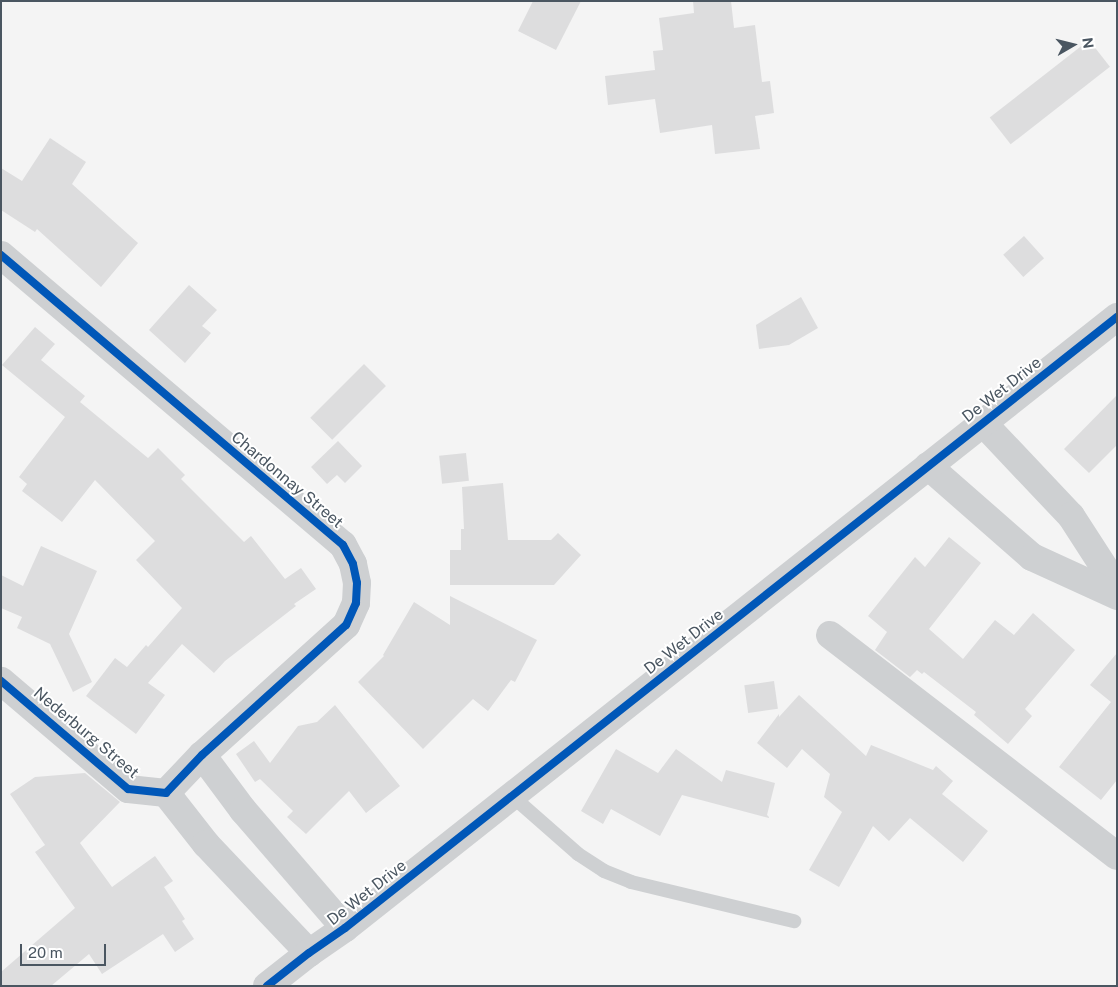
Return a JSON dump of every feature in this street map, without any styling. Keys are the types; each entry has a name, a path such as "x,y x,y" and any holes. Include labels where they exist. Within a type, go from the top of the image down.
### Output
{"street":[{"name":"Chardonnay Street","path":"1,255 343,545 353,564 358,583 356,603 346,624 202,754"},
{"name":"De Wet Drive","path":"267,986 308,953 345,928 1117,317"},
{"path":"983,423 1071,516 1117,587"},
{"path":"928,466 1032,557 1117,596"},
{"path":"830,635 1117,856"},
{"name":"Nederburg Street","path":"1,681 128,790 166,793"},
{"path":"308,953 206,844 166,793 202,754 243,810 345,928"}],"lane":[{"path":"512,796 578,854 604,871 631,882 794,921"}],"building":[{"path":"533,1 581,1 556,50 518,31"},
{"path":"693,1 731,1 734,28 755,25 762,82 770,81 774,113 755,116 760,149 715,154 712,125 660,133 655,99 608,105 605,76 655,70 653,51 663,50 659,18 694,13"},
{"path":"1089,40 1110,67 1011,144 990,118"},
{"path":"50,138 86,162 72,184 138,243 101,287 37,229 35,232 1,210 1,168 22,181"},
{"path":"1024,236 1044,258 1023,277 1003,255"},
{"path":"189,285 217,310 202,326 211,333 185,363 149,330"},
{"path":"801,297 818,328 789,345 759,349 756,325"},
{"path":"35,327 55,344 41,360 85,396 80,402 148,458 158,448 185,475 181,479 244,542 251,536 285,579 301,568 316,589 294,604 296,606 225,661 214,673 182,644 148,683 165,695 136,734 86,696 115,658 127,667 146,645 148,647 182,608 136,560 155,541 95,480 62,522 22,491 27,484 19,477 65,417 2,365"},
{"path":"364,364 386,386 332,440 310,418"},
{"path":"1117,395 1117,445 1089,473 1064,449"},
{"path":"338,441 362,466 345,483 337,475 327,484 311,467"},
{"path":"466,453 469,481 442,484 439,456"},
{"path":"503,483 508,540 551,540 558,533 581,555 554,585 450,585 450,550 461,550 461,529 464,529 462,487"},
{"path":"949,537 981,563 929,629 963,659 995,620 1014,635 1033,613 1075,650 1025,709 1032,716 1008,744 974,715 976,712 924,672 922,674 917,670 910,677 875,650 887,632 868,616 915,557 925,567"},
{"path":"41,546 97,571 69,634 92,682 73,692 50,644 17,628 22,617 1,608 1,575 23,586"},
{"path":"450,596 537,640 515,682 511,680 488,711 473,699 423,749 358,682 384,656 414,602 450,625"},
{"path":"1117,653 1117,780 1101,800 1059,767 1111,702 1090,685"},
{"path":"774,681 778,709 748,713 744,685"},
{"path":"799,695 866,756 871,745 933,770 936,766 953,781 942,794 988,831 963,862 910,818 889,841 873,826 839,887 809,870 842,812 824,797 830,774 802,749 787,768 757,743 779,714 779,717"},
{"path":"335,705 400,786 366,813 349,791 306,834 287,817 293,811 260,779 255,782 236,754 254,741 270,763 298,726 317,722"},
{"path":"616,749 658,773 676,749 722,782 726,770 775,783 767,815 769,818 682,795 660,836 611,809 603,824 581,811"},
{"path":"85,773 120,802 80,843 112,887 155,856 173,881 164,887 185,919 182,921 194,939 175,952 163,934 102,974 89,954 51,986 1,986 1,972 75,908 35,852 45,845 10,794 35,777"}],"cycle path":[{"path":"1,255 343,545 353,564 357,583 356,603 346,625 202,755 166,793 128,789 1,681"},
{"path":"267,986 345,928 1117,317"}]}
